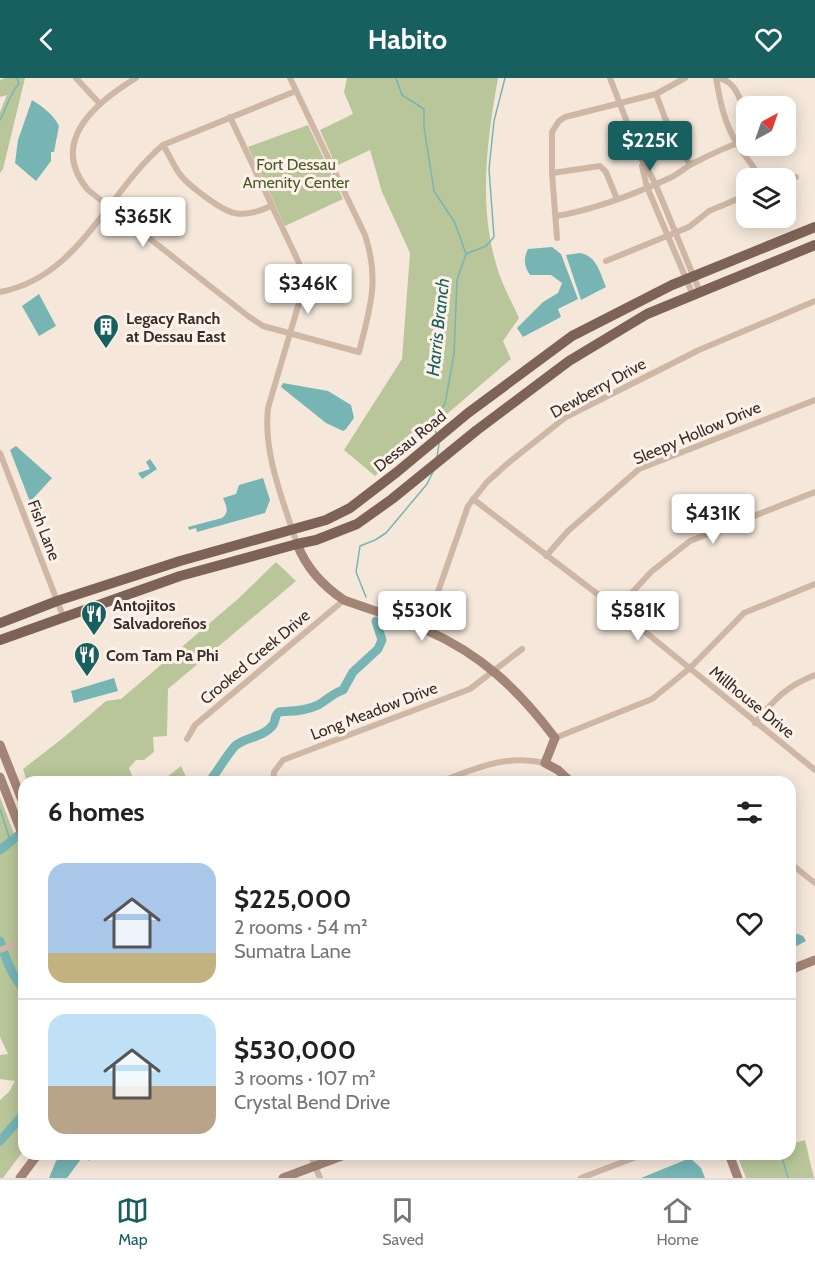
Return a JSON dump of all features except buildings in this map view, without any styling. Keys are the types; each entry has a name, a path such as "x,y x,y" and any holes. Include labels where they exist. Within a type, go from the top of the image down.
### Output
{"main road":[{"name":"Dessau Road","path":"0,623 57,601 180,561 326,520 350,508 468,413 572,336 672,285 815,227"},
{"name":"Dessau Road","path":"0,640 180,576 316,540 356,525 392,500 477,430 569,361 647,314 815,245"}],"street":[{"path":"76,78 100,104"},
{"path":"136,78 100,104 75,136 71,160 79,180 88,190 248,316 264,326 359,352 372,302 374,283 370,250 290,78"},
{"path":"610,78 640,156 655,183 676,232 690,278"},
{"path":"557,238 552,172 552,132 559,121 565,117 656,94 686,78"},
{"path":"557,216 589,210 647,187 736,143 721,110 717,78 727,80 734,85 738,96"},
{"path":"0,292 25,285 69,257 147,158 163,145 296,91"},
{"path":"656,94 665,118 690,165"},
{"path":"230,117 298,263 301,275 301,296 268,408 266,426 268,448 303,561 326,586 344,600 424,629 467,651 515,689 555,738"},
{"path":"163,145 179,174 222,210 237,215 249,214 271,206"},
{"path":"640,156 647,187 668,236 697,293"},
{"path":"552,172 600,166 606,172 617,199"},
{"path":"606,261 689,227 709,211 736,200"},
{"name":"Dewberry Drive","path":"424,629 464,516 473,499 487,482 507,464 566,417 699,350 815,301"},
{"name":"Sleepy Hollow Drive","path":"546,556 568,531 639,469 815,400"},
{"name":"Fish Lane","path":"0,453 63,616"},
{"path":"617,609 651,572 690,541 815,492"},
{"name":"Millhouse Drive","path":"473,499 617,609 815,770"},
{"path":"545,762 555,738 652,699 690,668 744,613 815,584"},
{"name":"Crooked Creek Drive","path":"187,739 195,725 344,600"},
{"name":"Long Meadow Drive","path":"274,776 283,760 470,689 522,649"},
{"path":"755,723 782,692 801,680 815,675"},
{"path":"0,745 18,791"},
{"path":"457,776 502,760 530,759 545,762 564,776"},
{"path":"0,777 18,824"},
{"path":"796,867 815,883"},
{"path":"0,950 18,943"},
{"path":"796,968 815,960"},
{"path":"20,1178 34,1160"},
{"path":"313,1160 320,1178"},
{"path":"283,1178 330,1160"},
{"path":"581,1178 628,1160"},
{"path":"731,1160 738,1178"}],"green space":[{"path":"25,78 3,169 0,173 0,112 7,95 0,97 0,80"},
{"path":"347,78 498,78 486,173 488,220 491,244 499,274 519,318 503,341 511,359 375,476 344,450 402,359 410,253 382,192 370,150 336,166 320,130 353,114 344,92"},
{"name":"Fort Dessau Amenity Center","path":"308,125 343,199 285,226 248,147"},
{"path":"276,562 296,581 168,689 167,736 153,737 154,752 144,760 136,760 129,768 132,776 25,776 23,769 106,701 121,699 239,598"},
{"path":"181,766 186,776 168,776"},
{"path":"0,797 18,844 18,1158 3,1178 0,1178 0,1100 9,1092 15,1081 0,1079 0,1055 8,1054 0,1037"},
{"path":"805,1140 814,1178 746,1178 739,1160 796,1160 796,1143"}],"water":[{"path":"32,100 47,111 59,126 54,152 51,152 51,161 36,181 15,163 18,140"},
{"path":"552,247 561,254 578,299 558,309 561,317 523,337 517,328 543,302 558,293 562,283 551,275 530,275 526,269 525,256 528,249"},
{"path":"580,253 594,261 606,287 581,300 566,255"},
{"path":"39,294 56,326 39,336 22,306"},
{"path":"283,383 328,391 351,405 354,418 343,431 326,423 281,387"},
{"path":"16,446 52,478 30,502 10,450"},
{"path":"150,459 157,469 142,479 138,473 150,469 146,462"},
{"path":"263,478 270,500 265,513 197,532 196,528 189,530 188,527 222,518 227,511 223,498 236,494 239,485"},
{"path":"114,678 118,691 74,703 71,691"},
{"path":"796,933 803,936 806,941 796,946"},
{"path":"80,1160 67,1178 49,1178 56,1161"},
{"path":"685,1160 692,1160 701,1168 705,1178 641,1178"}],"waterway":[{"path":"0,120 19,84 17,78"},
{"name":"Harris Branch","path":"396,78 402,95 424,109 424,127 434,191 455,223 466,254 457,280 454,354 445,404 433,420 436,433"},
{"path":"466,254 486,246 494,237 489,169 494,121 505,78"},
{"name":"Harris Branch","path":"437,457 439,444"},
{"name":"Harris Branch","path":"366,597 356,572 360,546 386,533 427,484 434,470"},
{"name":"Harris Branch","path":"213,776 235,746 269,729 279,712 313,707 343,690 353,672 378,649 382,640 376,621"},
{"path":"0,809 10,840"},
{"name":"Harris Branch","path":"0,850 18,836"},
{"name":"Harris Branch","path":"0,941 18,982"},
{"name":"Harris Branch","path":"0,1141 18,1121"},
{"path":"783,1160 788,1178"}],"place":[{"name":"Legacy Ranch at Dessau East","path":"106,350"},
{"name":"Antojitos Salvadoreños","path":"94,637"},
{"name":"Com Tam Pa Phi","path":"87,678"}]}
